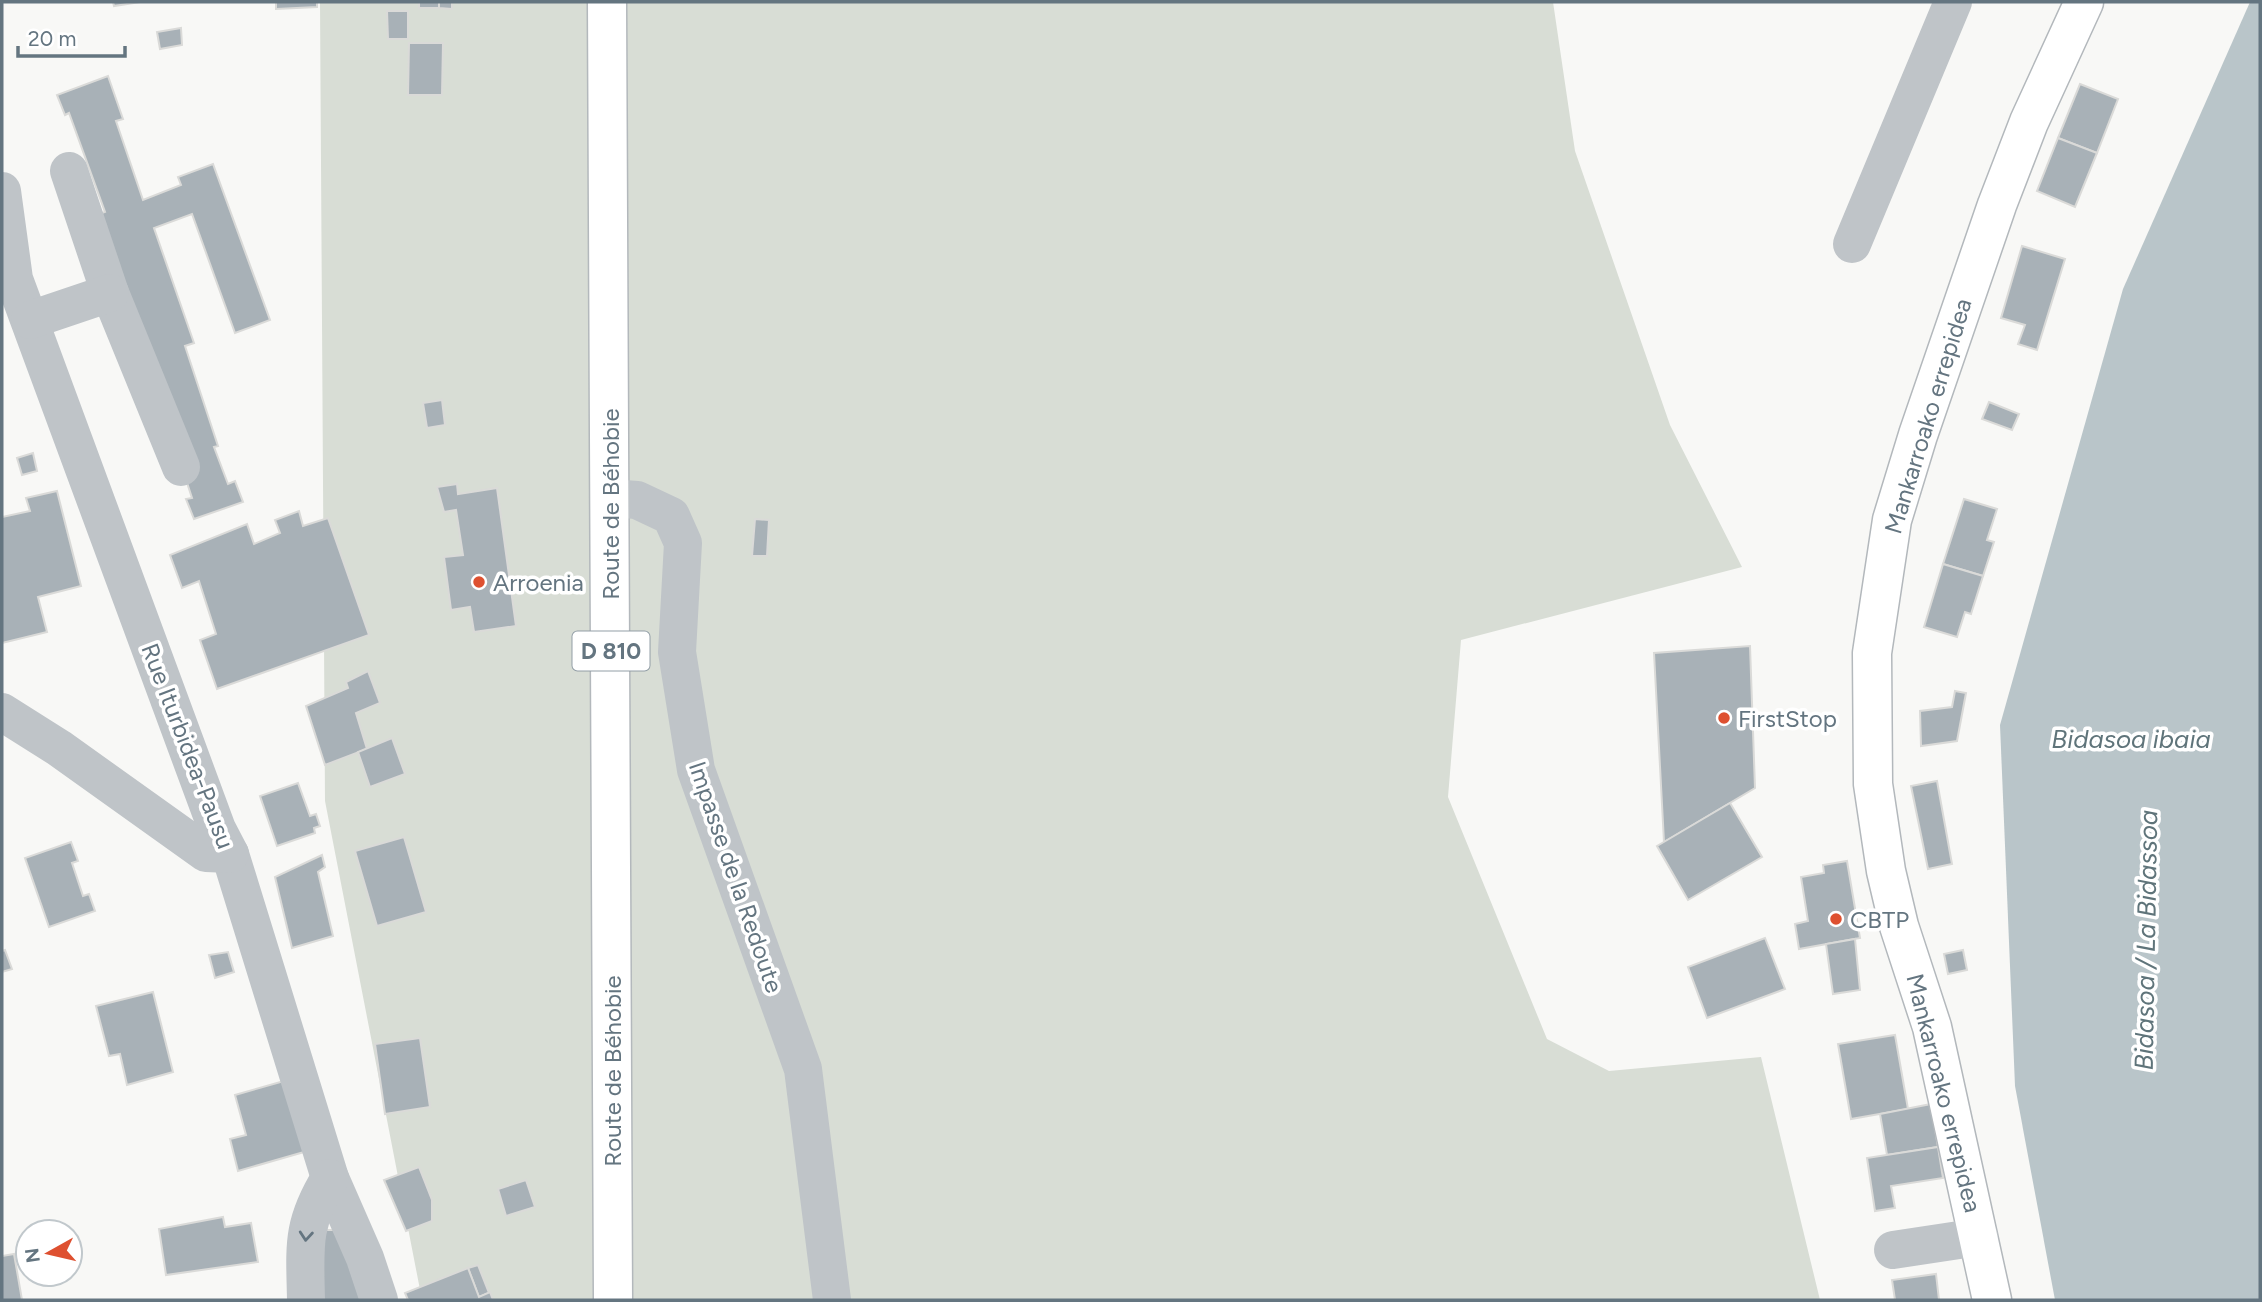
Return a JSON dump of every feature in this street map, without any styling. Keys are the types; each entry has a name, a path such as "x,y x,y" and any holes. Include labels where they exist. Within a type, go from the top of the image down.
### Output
{"main road":[{"name":"Route de Béhobie","path":"607,2 613,1300"},
{"name":"Mankarroako errepidea","path":"1992,1300 1932,1027 1899,926 1886,871 1873,783 1872,653 1892,520 1918,435 1997,205 2029,122 2084,2"}],"street":[{"path":"1852,244 1953,2"},
{"path":"69,172 110,293 181,467"},
{"name":"Rue Iturbidea-Pausu","path":"2,191 19,312 217,829 230,855 330,1178 365,1258 379,1300"},
{"path":"19,312 110,293"},
{"name":"Impasse de la Redoute","path":"610,498 637,500 671,516 683,543 677,653 696,770 803,1069 832,1300"},
{"path":"2,712 59,748 206,853 230,855"},
{"path":"306,1300 305,1233 314,1204 330,1178"},
{"path":"1893,1251 1979,1237"}],"shaded area":[{"path":"320,2 1553,2 1575,151 1670,425 1742,567 1461,640 1448,797 1547,1039 1609,1071 1761,1057 1820,1300 422,1300 325,801"}],"water":[{"name":"Bidasoa ibaia","path":"2250,2 2260,2 2260,1300 2055,1300 2015,1086 2000,725 2123,289"}],"building":[{"path":"113,2 140,2 114,6"},
{"path":"276,2 317,2 317,7 276,9"},
{"path":"419,2 439,2 439,8 419,8"},
{"path":"439,2 452,2 452,9 439,8"},
{"path":"387,11 408,11 408,39 388,39"},
{"path":"181,28 182,45 160,49 157,32"},
{"path":"409,43 443,43 442,95 408,95"},
{"path":"108,76 123,119 116,121 143,200 181,185 178,177 213,164 270,320 235,333 192,214 154,228 194,343 185,346 218,446 214,447 228,484 235,481 243,502 194,519 186,499 192,498 99,214 105,212 69,113 65,115 57,95"},
{"path":"2080,84 2118,99 2097,153 2058,138"},
{"path":"2058,138 2097,153 2075,207 2037,191"},
{"path":"2022,246 2065,259 2037,350 2018,344 2025,325 2001,318"},
{"path":"442,400 445,425 427,428 423,403"},
{"path":"1989,402 2019,414 2012,430 1982,419"},
{"path":"33,453 37,471 22,475 17,458"},
{"name":"Arroenia","path":"457,484 458,494 497,488 516,626 474,632 470,607 451,610 444,557 463,555 456,510 444,512 437,487"},
{"path":"57,491 81,586 38,597 47,632 2,643 2,517 30,511 26,498"},
{"path":"1964,499 1997,509 1987,540 1994,542 1983,576 1943,564"},
{"path":"299,511 303,526 328,518 369,635 217,689 200,640 216,634 199,581 182,588 170,555 247,524 254,544 280,533 275,520"},
{"path":"755,519 769,520 767,556 752,556"},
{"path":"1943,564 1983,576 1971,614 1965,612 1957,637 1924,627"},
{"path":"1750,646 1755,788 1664,842 1654,653"},
{"path":"368,671 380,703 356,713 367,749 325,765 306,706 348,688 346,682"},
{"path":"1955,691 1966,693 1957,741 1921,746 1920,711 1952,707"},
{"path":"392,738 405,774 370,787 358,752"},
{"path":"1937,781 1952,864 1928,869 1911,786"},
{"path":"298,783 310,816 316,814 320,826 314,828 315,833 277,846 260,796"},
{"path":"1730,803 1762,857 1688,900 1657,846"},
{"path":"404,837 426,912 377,926 355,851"},
{"path":"71,842 78,861 72,863 83,896 89,894 95,911 49,927 25,858"},
{"path":"322,855 325,867 318,872 333,936 292,948 275,877"},
{"path":"1847,861 1860,938 1799,949 1795,924 1808,921 1801,877 1824,873 1823,865"},
{"path":"1765,938 1785,989 1707,1018 1688,967"},
{"path":"1855,939 1860,990 1833,994 1826,944"},
{"path":"5,950 12,969 2,972 2,951"},
{"path":"1963,950 1967,970 1948,974 1944,954"},
{"path":"228,952 234,972 215,978 209,955"},
{"path":"153,992 173,1072 127,1085 120,1054 109,1056 96,1006"},
{"path":"1895,1035 1908,1109 1851,1119 1838,1044"},
{"path":"420,1038 430,1107 385,1114 375,1044"},
{"path":"284,1081 304,1152 238,1171 230,1139 246,1135 235,1095"},
{"path":"1931,1104 1938,1147 1887,1155 1880,1114"},
{"path":"1938,1147 1943,1178 1891,1186 1895,1208 1875,1211 1867,1158"},
{"path":"419,1167 432,1200 432,1221 406,1231 384,1180"},
{"path":"526,1180 535,1207 506,1216 498,1189"},
{"path":"223,1217 225,1227 251,1223 258,1262 166,1275 159,1229"},
{"path":"314,1230 336,1230 363,1300 317,1300"},
{"path":"14,1254 14,1288 20,1288 22,1300 2,1300 2,1256"},
{"path":"478,1265 489,1293 479,1297 468,1268"},
{"path":"468,1268 479,1297 490,1292 493,1300 408,1300 405,1293"},
{"path":"1936,1274 1939,1300 1895,1300 1892,1280"}],"place":[{"name":"Arroenia","path":"479,582"},
{"name":"FirstStop","path":"1724,718"},
{"name":"CBTP","path":"1836,919"}],"water label":[{"name":"Bidasoa / La Bidassoa","path":"2146,940"}]}
